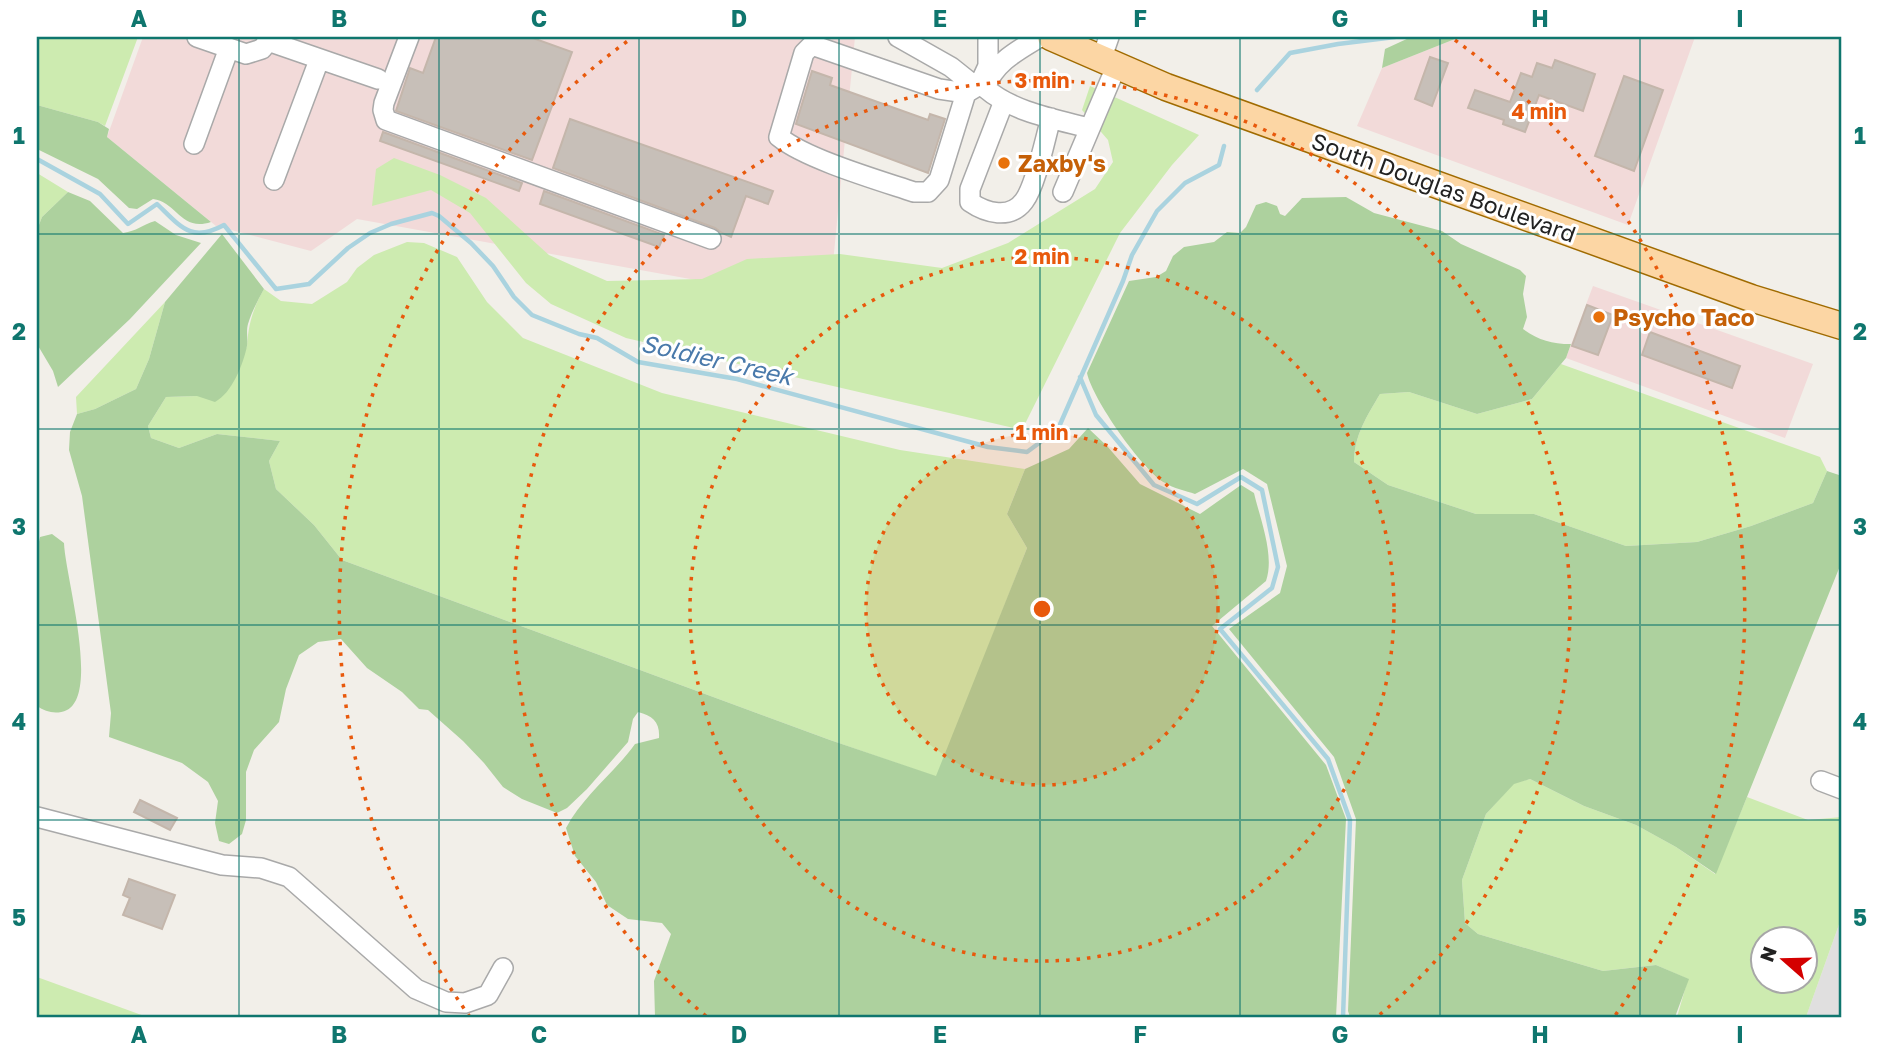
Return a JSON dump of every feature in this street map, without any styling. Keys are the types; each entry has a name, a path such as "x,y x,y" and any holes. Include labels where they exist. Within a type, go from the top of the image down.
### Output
{"main road":[{"name":"South Douglas Boulevard","path":"1051,37 1109,55 1190,96 1716,286 1842,326"}],"street":[{"path":"197,37 246,54 262,49 269,39 319,60 377,79"},
{"path":"409,37 384,103 386,120 711,239"},
{"path":"898,37 980,80 985,88 1004,101 1088,128"},
{"path":"988,37 980,80 939,180 928,192 914,192 790,146 779,137 804,53 814,41 939,89 980,80 1003,60 1040,37"},
{"path":"194,144 229,48"},
{"path":"1063,192 1088,128 1103,99 1109,55"},
{"path":"274,180 319,60"},
{"path":"1004,101 970,189 970,202 991,212 1004,214 1024,201 1051,118"},
{"path":"1821,781 1842,789"},
{"path":"37,817 222,865 261,868 289,877 416,989 446,1002 466,1003 488,995 503,968"}],"shaded area":[{"path":"143,37 855,37 829,304 357,219 311,251 216,226 107,137"},
{"path":"1460,37 1695,37 1628,225 1357,126 1382,68"},
{"path":"1593,286 1813,364 1785,438 1566,358"},
{"path":"1842,916 1842,1017 1806,1017 1814,995 1820,995 1820,978"}],"green space":[{"path":"37,37 138,37 105,126 37,105"},
{"path":"1411,37 1460,37 1382,68 1385,49"},
{"path":"1090,86 1199,135 1172,165 1120,233 1022,430 626,338 551,304 526,283 470,213 431,190 372,206 376,169 394,158 440,175 486,198 549,255 607,281 702,279 747,259 840,254 942,268 1008,243 1095,189 1113,162 1108,140 1082,110"},
{"path":"37,105 98,122 109,129 107,137 211,222 193,223 168,205 153,199 137,209 129,208 98,179 37,149"},
{"path":"37,173 68,192 42,217 37,230"},
{"path":"68,192 90,201 123,233 155,221 176,235 201,243 130,319 58,387 53,371 37,344 37,230 42,217"},
{"path":"1346,197 1374,213 1442,231 1461,244 1520,270 1526,276 1523,294 1527,317 1523,329 1546,341 1571,344 1566,358 1532,399 1477,414 1409,392 1380,394 1359,435 1354,462 1388,485 1476,514 1534,514 1626,546 1697,542 1751,526 1813,503 1827,471 1842,476 1842,561 1716,874 1676,847 1636,825 1584,806 1530,779 1514,784 1486,814 1462,880 1465,923 1478,934 1603,971 1656,965 1689,979 1675,1017 1350,1017 1348,1011 1356,819 1334,757 1229,629 1280,593 1287,566 1267,484 1243,469 1195,494 1165,483 1155,476 1132,449 1108,415 1091,384 1087,373 1129,281 1156,277 1166,271 1173,256 1184,247 1214,242 1227,232 1240,233 1246,227 1256,205 1266,202 1277,206 1280,214 1285,216 1302,198"},
{"path":"222,234 264,289 248,324 243,362 232,385 215,402 197,396 166,397 148,426 151,438 179,448 217,434 280,441 269,461 276,489 314,525 342,560 830,740 936,776 1027,548 1007,514 1025,469 1069,449 1088,428 1140,484 1200,514 1241,485 1254,493 1268,549 1266,581 1212,626 1326,765 1346,819 1336,1017 655,1017 654,981 671,934 662,923 628,919 607,905 596,882 575,856 566,828 581,805 635,744 659,738 654,720 638,712 633,719 628,742 587,789 567,808 557,813 522,799 503,787 463,741 428,710 419,709 402,692 367,668 341,639 318,642 299,655 286,689 279,722 254,750 246,772 246,820 242,834 229,844 219,841 215,823 218,801 208,782 182,763 109,737 111,713 82,496 69,450 70,432 77,414 95,409 136,389 149,359 165,302"},
{"path":"407,242 424,243 457,257 487,302 523,338 662,393 900,450 1025,469 1007,514 1027,548 937,777 342,560 314,525 276,489 269,461 280,441 217,434 179,448 151,438 148,426 166,397 197,396 247,347 252,317 264,289 281,301 312,304 347,282 357,268 374,255"},
{"path":"165,302 149,359 136,389 95,409 77,414 76,397"},
{"path":"1561,364 1820,457 1827,471 1813,503 1697,542 1626,546 1534,514 1476,514 1388,485 1354,462 1359,435 1380,394 1409,392 1477,414 1532,399"},
{"path":"52,534 64,543 81,658 81,681 76,699 67,710 55,713 37,706 37,551 40,537"},
{"path":"1530,779 1584,806 1636,825 1676,847 1715,874 1747,797 1808,820 1842,817 1842,916 1820,978 1820,925 1750,925 1750,995 1814,995 1806,1017 1677,1017 1688,979 1656,965 1603,971 1478,934 1465,923 1462,880 1486,814 1514,783"},
{"path":"37,977 147,1017 37,1017"}],"building":[{"path":"436,37 530,37 572,52 532,160 396,111 410,68 423,73"},
{"path":"1430,57 1448,63 1432,106 1415,99"},
{"path":"1555,60 1595,74 1583,111 1539,95 1525,132 1503,124 1504,120 1468,108 1475,90 1510,102 1521,73 1532,77 1537,63 1552,68"},
{"path":"812,71 832,78 830,85 928,120 930,114 945,119 928,173 796,124"},
{"path":"1624,76 1663,90 1634,171 1595,156"},
{"path":"570,119 773,191 768,204 746,196 731,237 715,228 553,168"},
{"path":"383,132 522,183 519,191 380,141"},
{"path":"544,191 664,235 659,247 540,204"},
{"path":"1587,305 1613,315 1598,355 1572,346"},
{"path":"1650,332 1740,366 1732,388 1642,355"},
{"path":"140,800 177,818 170,830 134,812"},
{"path":"129,879 175,895 162,929 123,915 130,898 123,895"}],"waterway":[{"name":"Soldier Creek","path":"1257,90 1290,53 1395,37"},
{"name":"Soldier Creek","path":"37,159 100,194 128,224 157,204 187,230 203,233 224,225 276,289 309,284 348,248 370,233 391,224 432,213 471,243 532,315 579,334 597,338 638,362 737,379 988,447 1027,452 1058,429 1132,255 1157,211 1185,183 1219,165 1224,146"},
{"path":"1080,377 1096,415 1154,485 1197,504 1241,477 1262,490 1278,567 1272,588 1220,629 1328,759 1350,820 1343,1017"}],"place":[{"name":"Zaxby's","path":"1004,163"},
{"name":"Psycho Taco","path":"1599,317"}]}
